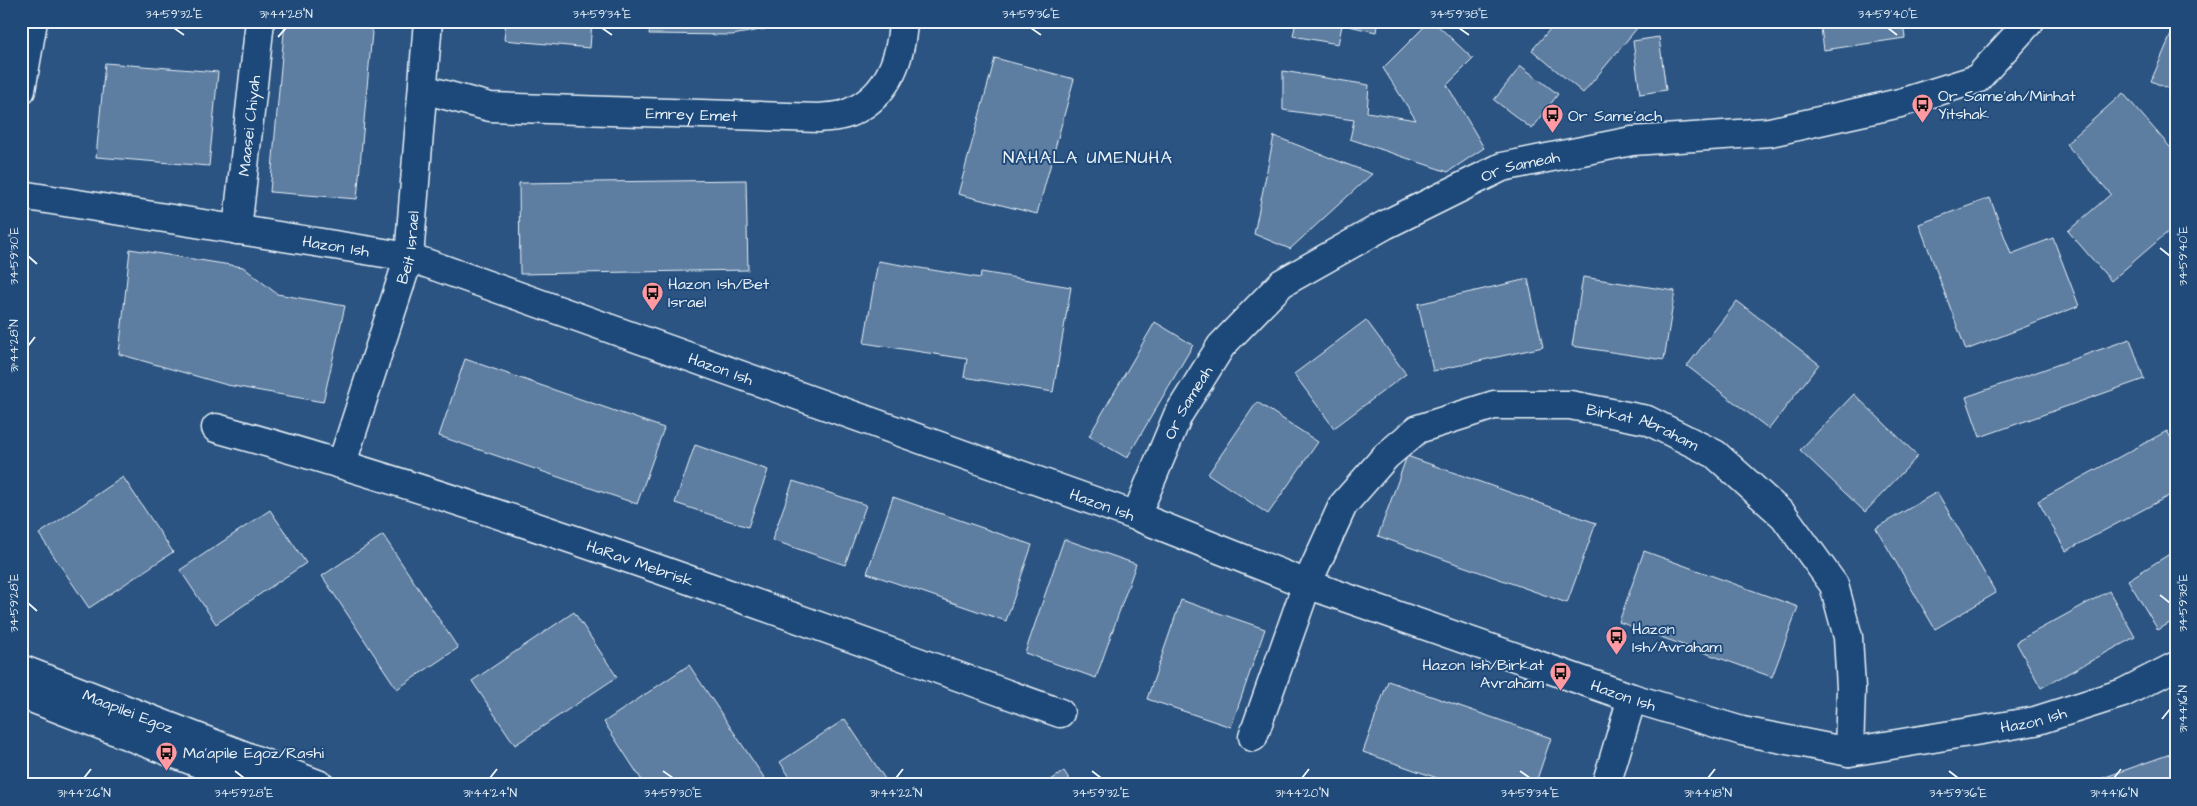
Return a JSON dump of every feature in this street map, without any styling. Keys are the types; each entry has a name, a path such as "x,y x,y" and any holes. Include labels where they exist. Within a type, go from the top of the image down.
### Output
{"street":[{"path":"21,90 33,21"},
{"name":"Maasei Chiyah","path":"237,230 260,21"},
{"name":"Beit Israel","path":"342,463 409,257 428,21"},
{"name":"Emrey Emet","path":"423,89 490,108 819,118 844,115 866,104 889,78 894,69 902,38 904,21"},
{"name":"Or Sameah","path":"1136,516 1178,415 1222,346 1282,283 1376,230 1502,167 1632,141 1770,132 1900,103 1977,79 2030,21"},
{"name":"Hazon Ish","path":"21,195 409,257 1136,516 1307,584 1632,698 1742,730 1850,752 2035,721 2123,693 2176,666"},
{"name":"Birkat Abraham","path":"1253,737 1307,584 1343,505 1386,456 1418,429 1494,405 1570,405 1646,420 1715,454 1784,516 1834,584 1848,637 1851,688 1850,752"},
{"name":"HaRav Mebrisk","path":"216,428 342,463 538,526 1060,713"},
{"name":"Maapilei Egoz","path":"21,669 320,785"},
{"name":"Maapilei Egoz","path":"21,694 255,785"},
{"path":"1606,785 1632,698"}],"building":[{"path":"285,21 373,21 357,199 270,192"},
{"path":"506,21 592,21 590,48 504,40"},
{"path":"651,21 776,21 766,29 732,35 649,34"},
{"path":"1296,21 1343,21 1338,44 1293,36"},
{"path":"1350,21 1378,21 1376,32 1349,26"},
{"path":"1430,21 1433,21 1473,59 1447,85 1484,148 1448,172 1350,139 1354,120 1283,110 1283,71 1369,85 1367,112 1416,120 1383,68"},
{"path":"1557,21 1643,21 1583,93 1532,50"},
{"path":"1820,21 1903,21 1905,38 1824,50"},
{"path":"2176,23 2176,92 2151,81"},
{"path":"1659,37 1666,90 1640,94 1633,41"},
{"path":"995,58 1074,79 1037,214 958,194"},
{"path":"105,63 218,72 209,166 96,157"},
{"path":"1521,66 1558,94 1532,129 1494,100"},
{"path":"2123,93 2176,154 2176,225 2111,281 2068,231 2111,194 2066,144"},
{"path":"1274,136 1372,174 1290,249 1254,234"},
{"path":"746,180 748,270 520,274 519,183"},
{"path":"1990,198 2011,254 2053,238 2079,306 1966,350 1919,224"},
{"path":"130,249 243,267 277,294 345,306 323,402 227,385 119,354"},
{"path":"878,261 980,278 981,272 1071,287 1053,392 964,377 967,359 864,343"},
{"path":"1583,277 1675,291 1664,360 1572,346"},
{"path":"1528,279 1543,347 1433,371 1418,304"},
{"path":"1737,301 1819,364 1769,429 1687,366"},
{"path":"1366,320 1406,374 1334,428 1294,374"},
{"path":"1155,322 1193,345 1127,458 1089,436"},
{"path":"2130,339 2144,379 1980,437 1966,397"},
{"path":"465,359 664,428 637,504 439,436"},
{"path":"1854,394 1918,456 1865,512 1800,450"},
{"path":"1257,402 1318,442 1268,514 1208,474"},
{"path":"2167,431 2176,447 2176,492 2066,551 2038,501"},
{"path":"695,445 768,470 748,527 675,503"},
{"path":"1407,456 1596,523 1567,603 1378,536"},
{"path":"123,477 173,552 89,608 39,534"},
{"path":"793,481 866,505 845,565 772,540"},
{"path":"1937,492 1996,593 1935,629 1876,528"},
{"path":"893,497 1032,545 1006,621 867,573"},
{"path":"270,510 306,563 216,624 180,570"},
{"path":"383,535 458,648 397,689 322,576"},
{"path":"1064,539 1136,564 1096,678 1025,653"},
{"path":"2176,550 2176,619 2158,630 2128,580"},
{"path":"1644,551 1798,607 1772,677 1619,622"},
{"path":"2109,591 2135,637 2041,688 2016,642"},
{"path":"1181,600 1265,629 1231,727 1147,699"},
{"path":"574,612 617,677 515,745 472,681"},
{"path":"689,665 769,785 645,785 604,722"},
{"path":"1388,681 1551,738 1535,785 1457,785 1363,752"},
{"path":"845,719 889,785 795,785 780,762"},
{"path":"2176,752 2176,785 2083,785"},
{"path":"1064,771 1073,785 1044,785"}],"place":[{"name":"Or Same'ah/Minhat Yitshak","path":"1922,123"},
{"name":"Or Same’ach","path":"1552,134"},
{"name":"Hazon Ish/Bet Israel","path":"652,311"},
{"name":"Hazon Ish/Avraham","path":"1616,656"},
{"name":"Hazon Ish/Birkat Avraham","path":"1560,692"},
{"name":"Ma'apile Egoz/Rashi","path":"167,771"}],"district":[{"name":"NAHALA UMENUHA","path":"1088,157"}]}
